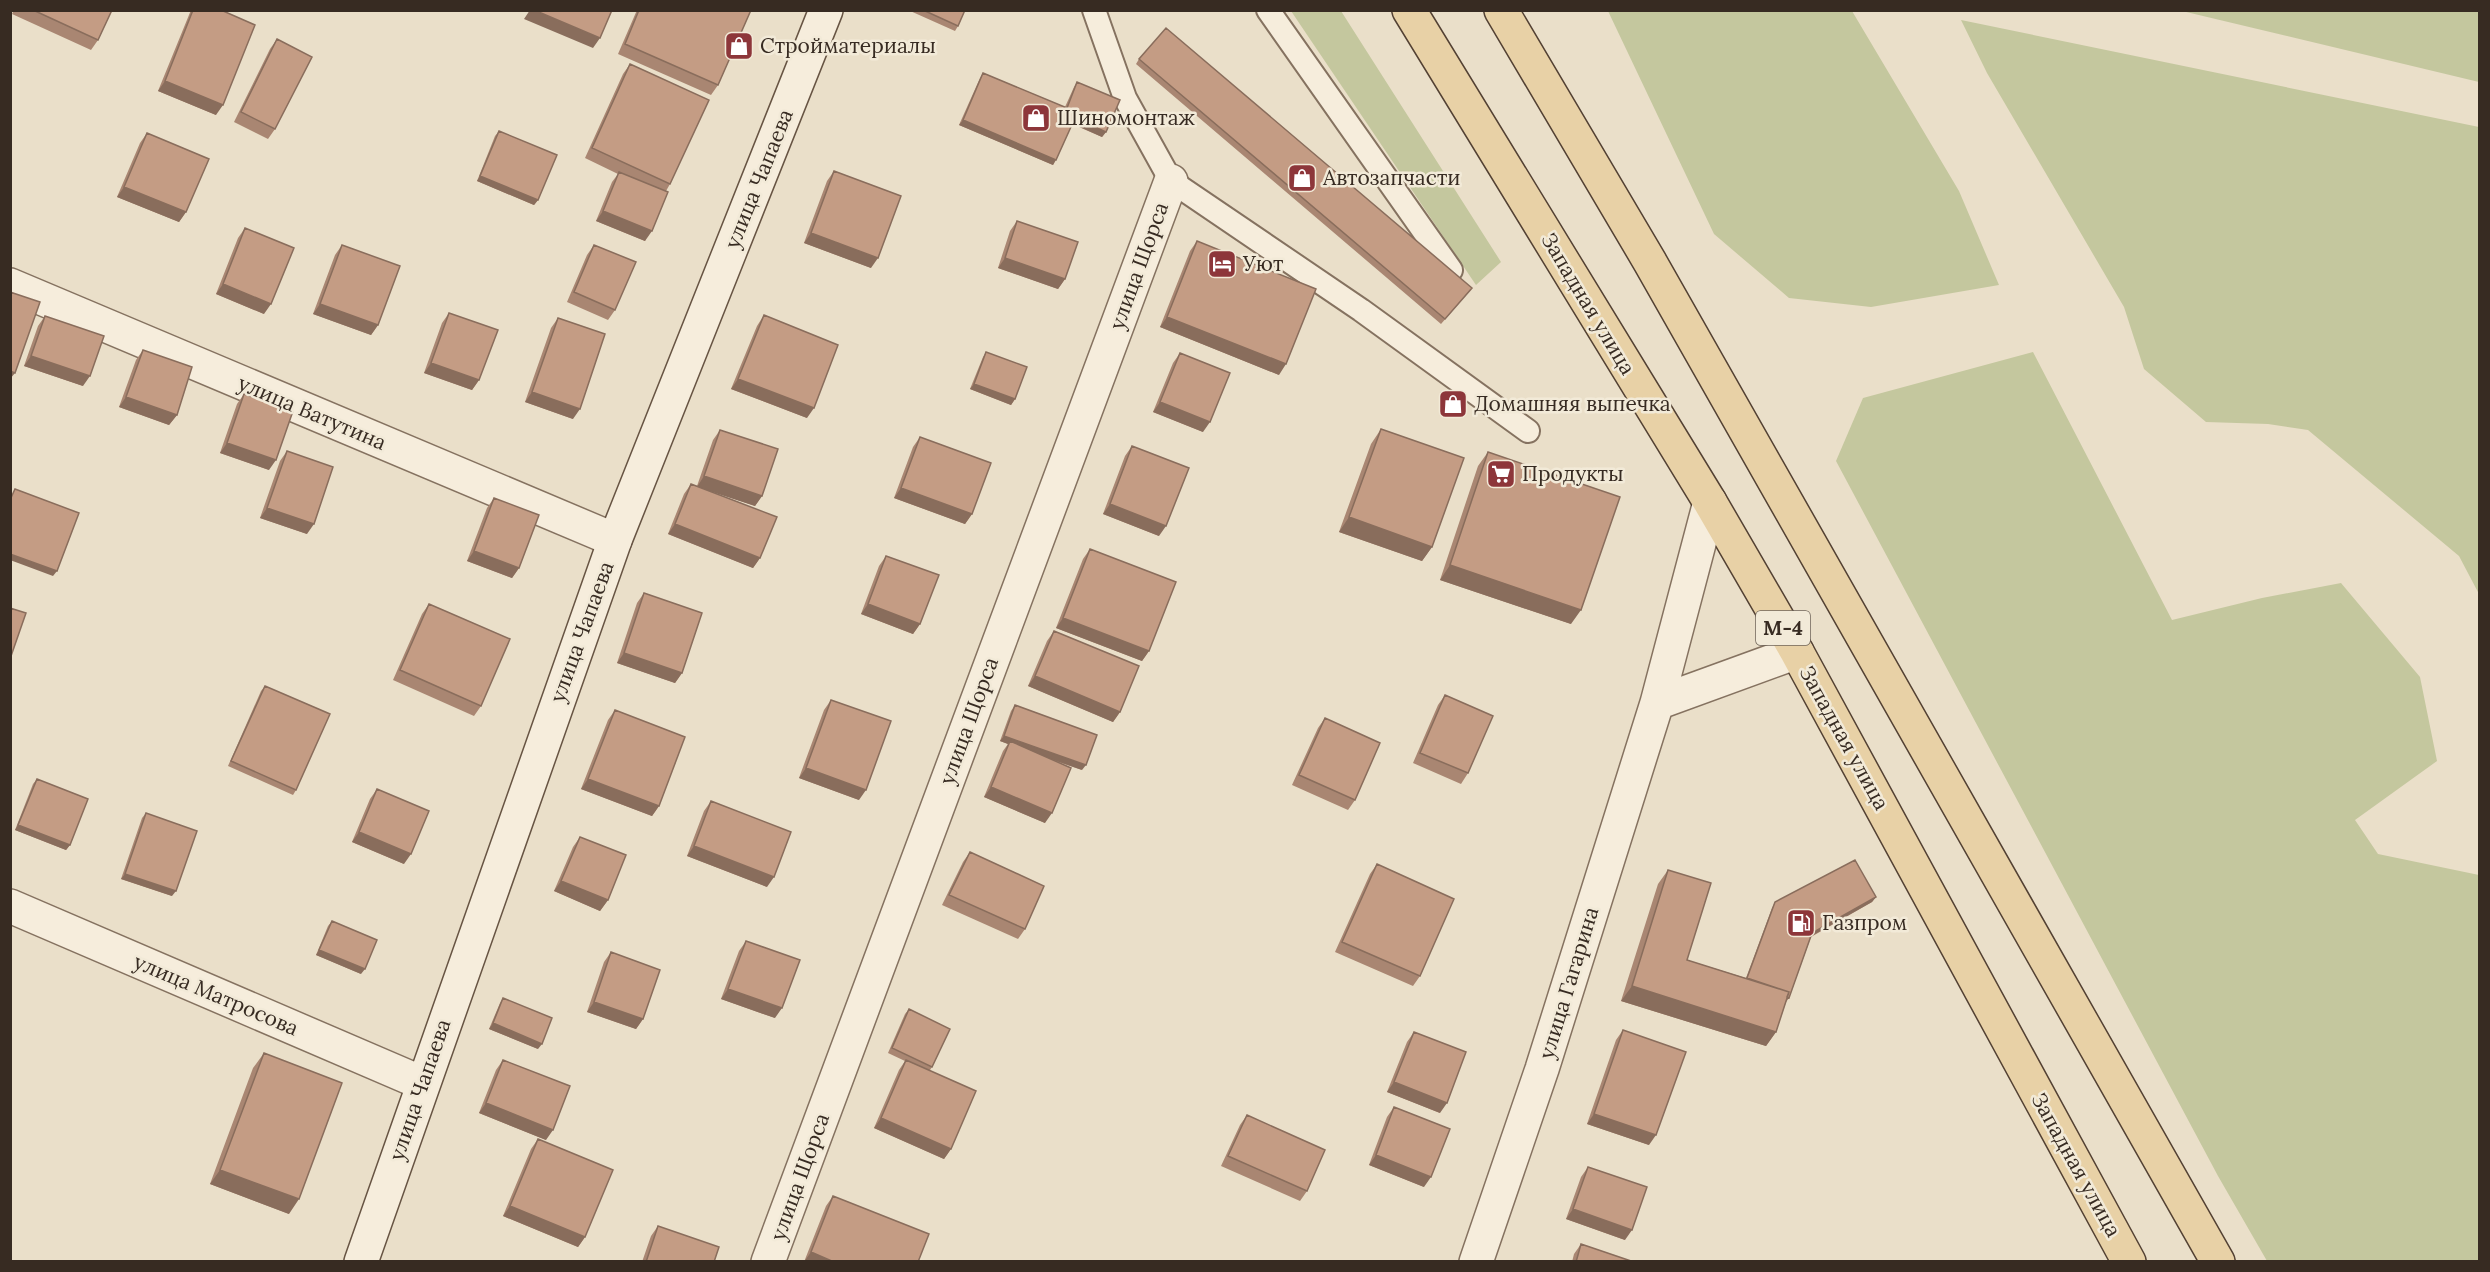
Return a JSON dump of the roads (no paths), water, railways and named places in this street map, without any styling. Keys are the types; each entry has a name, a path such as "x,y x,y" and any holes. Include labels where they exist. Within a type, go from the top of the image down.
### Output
{"main road":[{"name":"Западная улица","path":"1409,10 1710,502 1797,652 2129,1262"},
{"path":"1501,10 1650,262 2218,1262"}],"street":[{"name":"улица Чапаева","path":"361,1262 422,1083 615,540 826,10"},
{"name":"улица Щорса","path":"768,1262 1171,181"},
{"name":"улица Ватутина","path":"10,285 615,540"},
{"name":"улица Гагарина","path":"1476,1262 1542,1069 1657,703 1710,502"},
{"path":"1657,703 1797,652"},
{"name":"улица Матросова","path":"10,906 422,1083"}],"lane":[{"path":"1094,10 1125,98 1171,181 1361,310 1528,431"},
{"path":"1268,10 1450,270"}],"place":[{"name":"Стройматериалы","path":"739,46"},
{"name":"Шиномонтаж","path":"1036,118"},
{"name":"Автозапчасти","path":"1302,178"},
{"name":"Уют","path":"1222,264"},
{"name":"Домашняя выпечка","path":"1453,404"},
{"name":"Продукты","path":"1501,474"},
{"name":"Газпром","path":"1801,923"}]}
